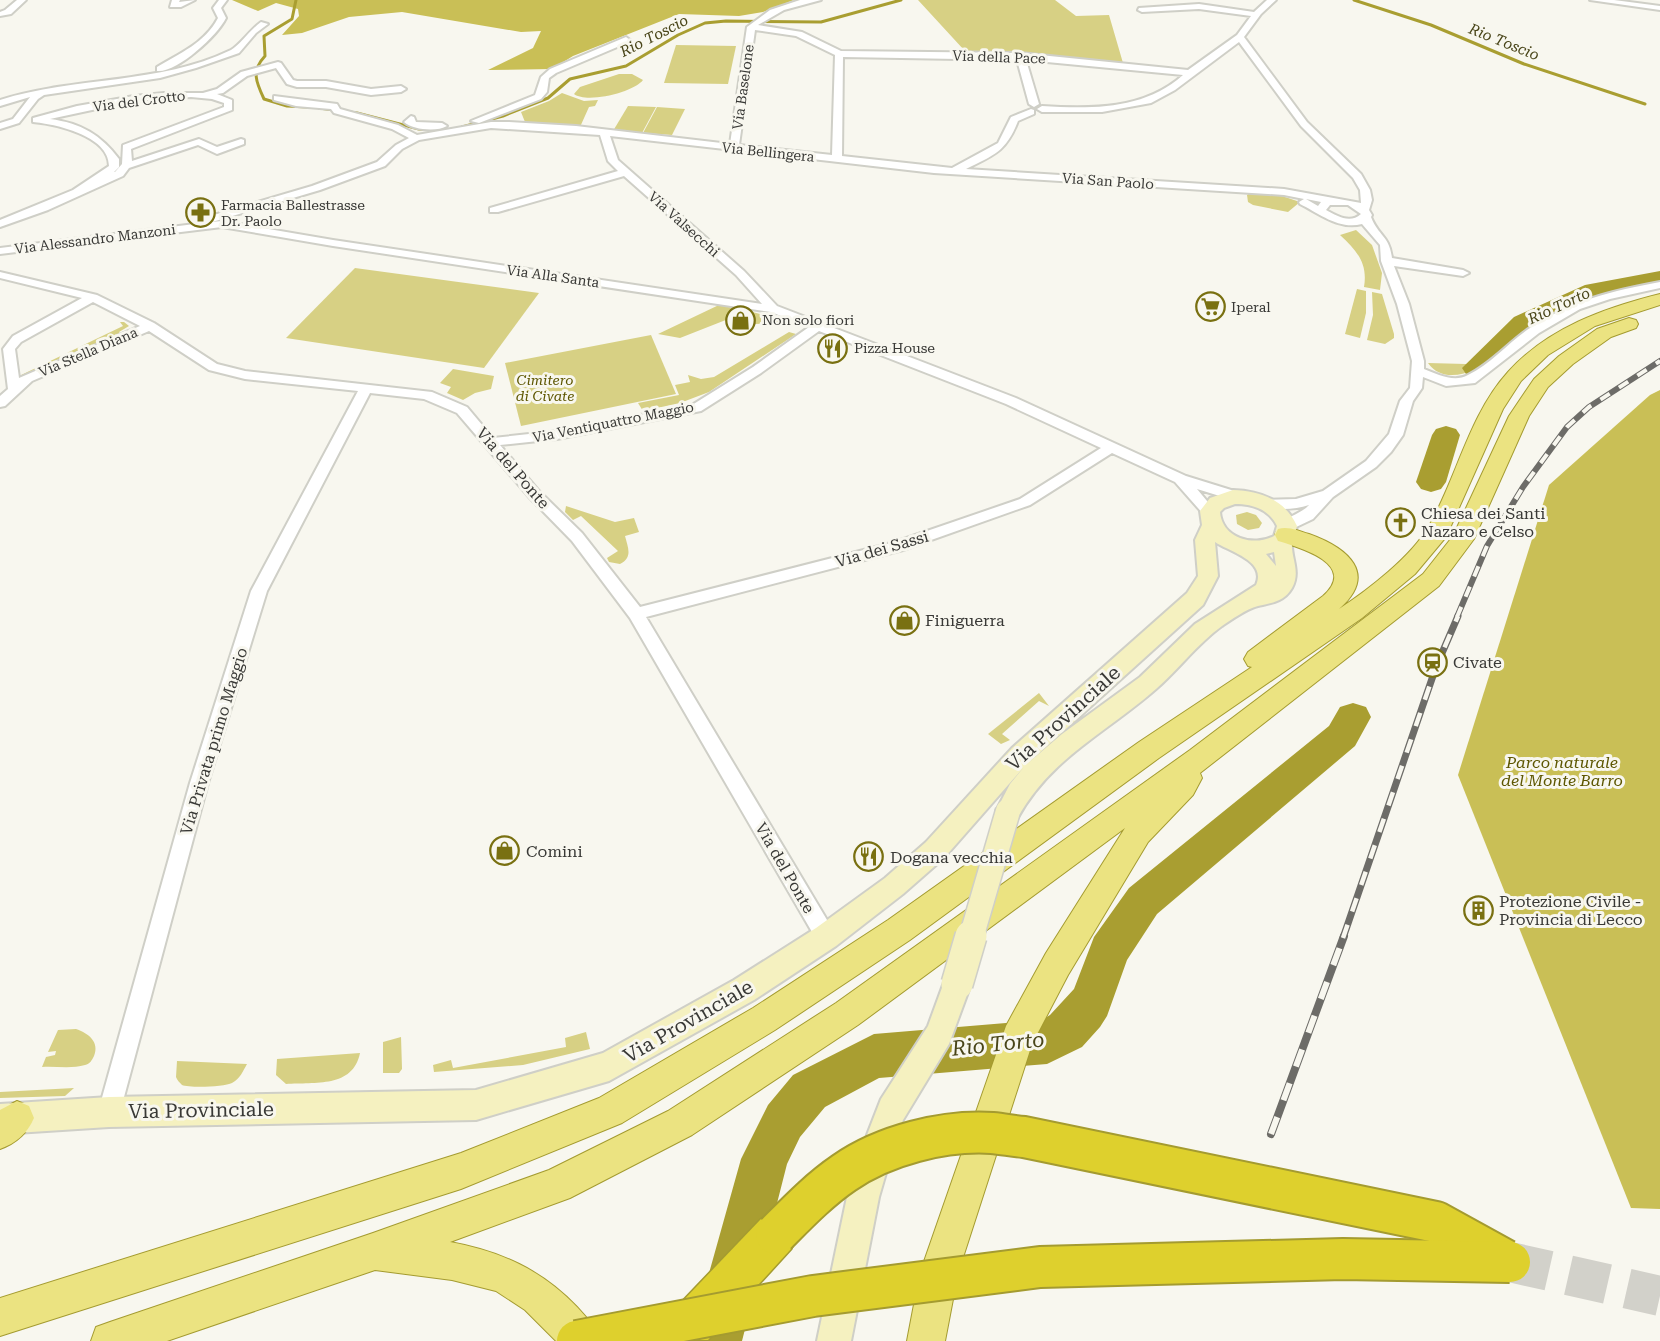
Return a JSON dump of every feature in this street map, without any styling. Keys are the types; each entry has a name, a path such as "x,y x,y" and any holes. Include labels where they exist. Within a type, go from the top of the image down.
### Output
{"highway":[{"path":"572,1332 612,1332 813,1296 1040,1268 1343,1259 1510,1262 1436,1222 1024,1137 991,1133 956,1136 926,1141 888,1152 847,1171 828,1185 776,1234 678,1341"}],"main road":[{"path":"0,1317 461,1171 609,1111 764,1019 899,930 1149,750 1353,612 1407,568 1438,531 1493,409 1514,377 1541,351 1588,322 1660,299"},
{"path":"110,1341 373,1252 557,1185 680,1123 847,1014 1200,758 1431,580 1463,539 1519,416 1541,383 1566,360 1604,333 1660,314"},
{"path":"1149,750 1188,715 1330,602 1344,588 1346,574 1334,556 1316,544 1285,534"},
{"path":"926,1341 939,1274 1010,1062 1029,1015 1138,833 1183,787 1200,758"},
{"path":"373,1252 464,1262 522,1284 572,1332"}],"street":[{"path":"0,14 8,12 22,0"},
{"path":"176,0 173,5 191,0"},
{"path":"113,82 154,73 208,39 218,28 222,18 217,8 223,0"},
{"path":"754,24 782,7 801,1 817,0"},
{"path":"953,171 994,150 1006,140 1014,119 1036,108 1108,107 1150,99 1171,89 1240,37 1256,15 1272,0"},
{"path":"1594,0 1660,9"},
{"path":"1142,10 1191,5 1233,9 1256,15"},
{"path":"0,103 25,95 160,75 236,51 253,31 264,24"},
{"name":"Via della Pace","path":"754,24 799,34 839,54 1020,56 1190,73"},
{"name":"Via Baselone","path":"734,148 754,24"},
{"path":"1208,561 1222,548 1238,545 1269,548 1308,515 1328,494 1371,464 1396,435 1407,401 1416,387 1418,371 1414,343 1385,244 1369,227 1365,213 1367,200 1361,183 1357,176 1304,124 1240,37"},
{"path":"197,227 211,219 316,188 381,164 399,147 416,138 477,124 529,102 542,92 545,77 553,71 626,40"},
{"path":"837,160 839,54"},
{"path":"1020,56 1036,108"},
{"path":"200,95 220,91 244,74 270,65 278,65 290,82 297,84 326,84 370,92 401,89"},
{"path":"19,121 77,103 197,74"},
{"path":"19,121 35,97 42,93"},
{"name":"Via del Crotto","path":"0,224 113,177 126,166 126,147 206,118 231,105 224,99 200,95 145,98 107,103 36,120"},
{"path":"277,98 336,109 395,127 416,138"},
{"path":"411,119 409,122 414,126 477,124"},
{"path":"0,124 36,120"},
{"name":"Via del Crotto","path":"36,120 79,127 93,136 114,159 114,167 108,174 86,187"},
{"name":"Via Bellingera","path":"477,124 536,125 953,171"},
{"name":"Via Valsecchi","path":"604,134 613,161 740,273 773,309"},
{"path":"126,166 199,142 217,151 241,142"},
{"name":"Via San Paolo","path":"953,171 1284,192 1336,201 1365,213"},
{"path":"494,210 625,172"},
{"path":"1323,211 1323,205 1354,192 1361,183"},
{"name":"Via San Paolo","path":"1263,191 1297,199 1323,211 1366,234 1387,257"},
{"path":"1340,221 1353,222 1365,213"},
{"name":"Via Alessandro Manzoni","path":"0,250 222,224 333,243"},
{"name":"Via Alla Santa","path":"333,243 773,309"},
{"path":"1387,257 1464,273"},
{"name":"Via del Ponte","path":"0,275 93,297 150,326 213,367 245,375 427,395 462,410 492,442 534,494 577,537 636,614 826,937"},
{"path":"1418,371 1446,382 1470,380 1535,330 1576,306 1607,296 1660,285"},
{"path":"14,389 9,349 17,339 93,297"},
{"path":"773,309 1011,401 1181,479 1266,503 1297,504 1328,494"},
{"name":"Via Stella Diana","path":"0,403 27,378 150,326"},
{"name":"Via Ventiquattro Maggio","path":"492,442 556,435 696,408 757,370 818,326"},
{"name":"Via Privata primo Maggio","path":"109,1112 199,783 259,591 366,388"},
{"name":"Via dei Sassi","path":"636,614 898,546 1014,506 1025,502 1112,447"},
{"path":"834,1341 863,1197 882,1135 892,1110 939,1034 957,984 1008,811 1022,787 1050,759 1147,684 1208,624 1264,591 1269,578 1263,562 1220,535 1181,479"},
{"path":"1211,519 1220,501 1239,497"},
{"path":"1244,603 1269,597 1282,587 1287,574 1285,534 1279,512 1266,503"},
{"name":"Via Provinciale","path":"6,1123 109,1112 476,1105 609,1066 744,990 826,937 894,886 935,850 1004,771 1195,599 1208,576 1205,540 1211,519"}],"green space":[{"path":"232,0 794,0 763,12 739,16 679,14 573,56 552,69 488,70 533,48 541,31 521,32 402,12 349,17 302,33 282,35 299,16 298,9 276,3 258,11"},
{"path":"918,0 1055,0 1076,16 1109,15 1123,63 1026,53 979,55 964,50"},
{"path":"676,45 736,46 728,84 664,83"},
{"path":"619,74 632,74 643,80 630,89 610,95 589,98 574,94 580,87"},
{"path":"562,93 584,101 598,100 595,106 589,107 580,127 525,122 521,112"},
{"path":"628,106 656,107 642,133 613,131"},
{"path":"657,107 685,109 672,135 643,133"},
{"path":"1250,193 1282,196 1300,202 1288,212 1253,205 1248,202 1247,195"},
{"path":"1356,230 1372,245 1382,273 1380,290 1364,287 1363,264 1340,235"},
{"path":"355,268 539,293 484,368 286,338"},
{"path":"1357,289 1366,291 1366,313 1360,338 1345,334"},
{"path":"1372,292 1382,294 1394,334 1394,338 1385,344 1367,340 1373,315"},
{"path":"721,304 783,320 781,323 754,324 741,314 680,338 658,334"},
{"path":"120,322 129,326 119,332 120,334 42,366 19,381 17,377 123,326"},
{"path":"789,332 796,334 709,392 680,403 643,411 638,403 679,395 675,385 690,382 688,375 701,379 714,377"},
{"name":"Cimitero di Civate","path":"651,335 676,394 521,426 505,363"},
{"path":"1428,363 1466,364 1475,369 1462,374 1450,375 1438,372"},
{"path":"453,369 494,376 491,389 475,393 463,400 447,393 451,387 440,383"},
{"name":"Parco naturale del Monte Barro","path":"1660,390 1660,1209 1631,1208 1458,775 1549,485 1650,395"},
{"path":"566,506 615,522 634,518 639,532 625,536 629,552 627,558 620,564 609,562 607,558 618,551 581,516 573,520 565,512"},
{"path":"1247,512 1256,515 1262,523 1259,528 1248,530 1237,524 1236,515"},
{"path":"1039,693 1049,706 1039,701 1002,734 1010,740 1001,744 988,734"},
{"path":"76,1029 85,1033 94,1042 95,1051 91,1062 75,1067 42,1067 46,1057 55,1055 56,1051 48,1052 58,1030"},
{"path":"586,1032 590,1049 523,1065 434,1072 433,1065 451,1060 453,1068 566,1047 565,1038"},
{"path":"401,1037 402,1069 399,1073 383,1073 383,1042"},
{"path":"360,1053 350,1072 331,1081 286,1084 276,1075 277,1059"},
{"path":"177,1061 247,1064 232,1083 192,1087 182,1085 177,1079"},
{"path":"74,1088 65,1096 0,1098 0,1092"}],"waterway":[{"name":"Rio Toscio","path":"296,0 292,19 264,36 265,56 258,67 256,77 264,99 287,106 308,107"},
{"name":"Rio Toscio","path":"462,127 503,116 548,98 570,79 626,66 678,35 705,23 726,21 821,22 901,0"},
{"name":"Rio Toscio","path":"1354,0 1431,25 1524,64 1645,104"},
{"name":"Rio Toscio","path":"319,108 357,113 419,129 449,130"},
{"name":"Rio Torto","path":"1475,368 1523,322 1594,290 1660,278"},
{"name":"Rio Torto","path":"1431,482 1446,435"},
{"name":"Rio Torto","path":"716,1341 765,1159 784,1121 809,1091 874,1056 1047,1042 1066,1031 1085,1012 1092,1001 1109,951 1143,901 1342,736 1353,717"}],"tunnel":[{"path":"1510,1262 1660,1296"}],"railway":[{"path":"1457,617 1487,546 1523,487 1567,427 1589,407 1660,361 1657,363"},
{"path":"1343,938 1436,667 1458,616"},
{"path":"1271,1134 1344,936"}],"place":[{"name":"Farmacia Ballestrasse Dr. Paolo","path":"200,213"},
{"name":"Iperal","path":"1210,307"},
{"name":"Non solo fiori","path":"741,320"},
{"name":"Pizza House","path":"833,348"},
{"name":"Chiesa dei Santi Nazaro e Celso","path":"1400,522"},
{"name":"Finiguerra","path":"904,620"},
{"name":"Civate","path":"1432,662"},
{"name":"Comini","path":"505,851"},
{"name":"Dogana vecchia","path":"869,857"},
{"name":"Protezione Civile - Provincia di Lecco","path":"1478,910"}]}
